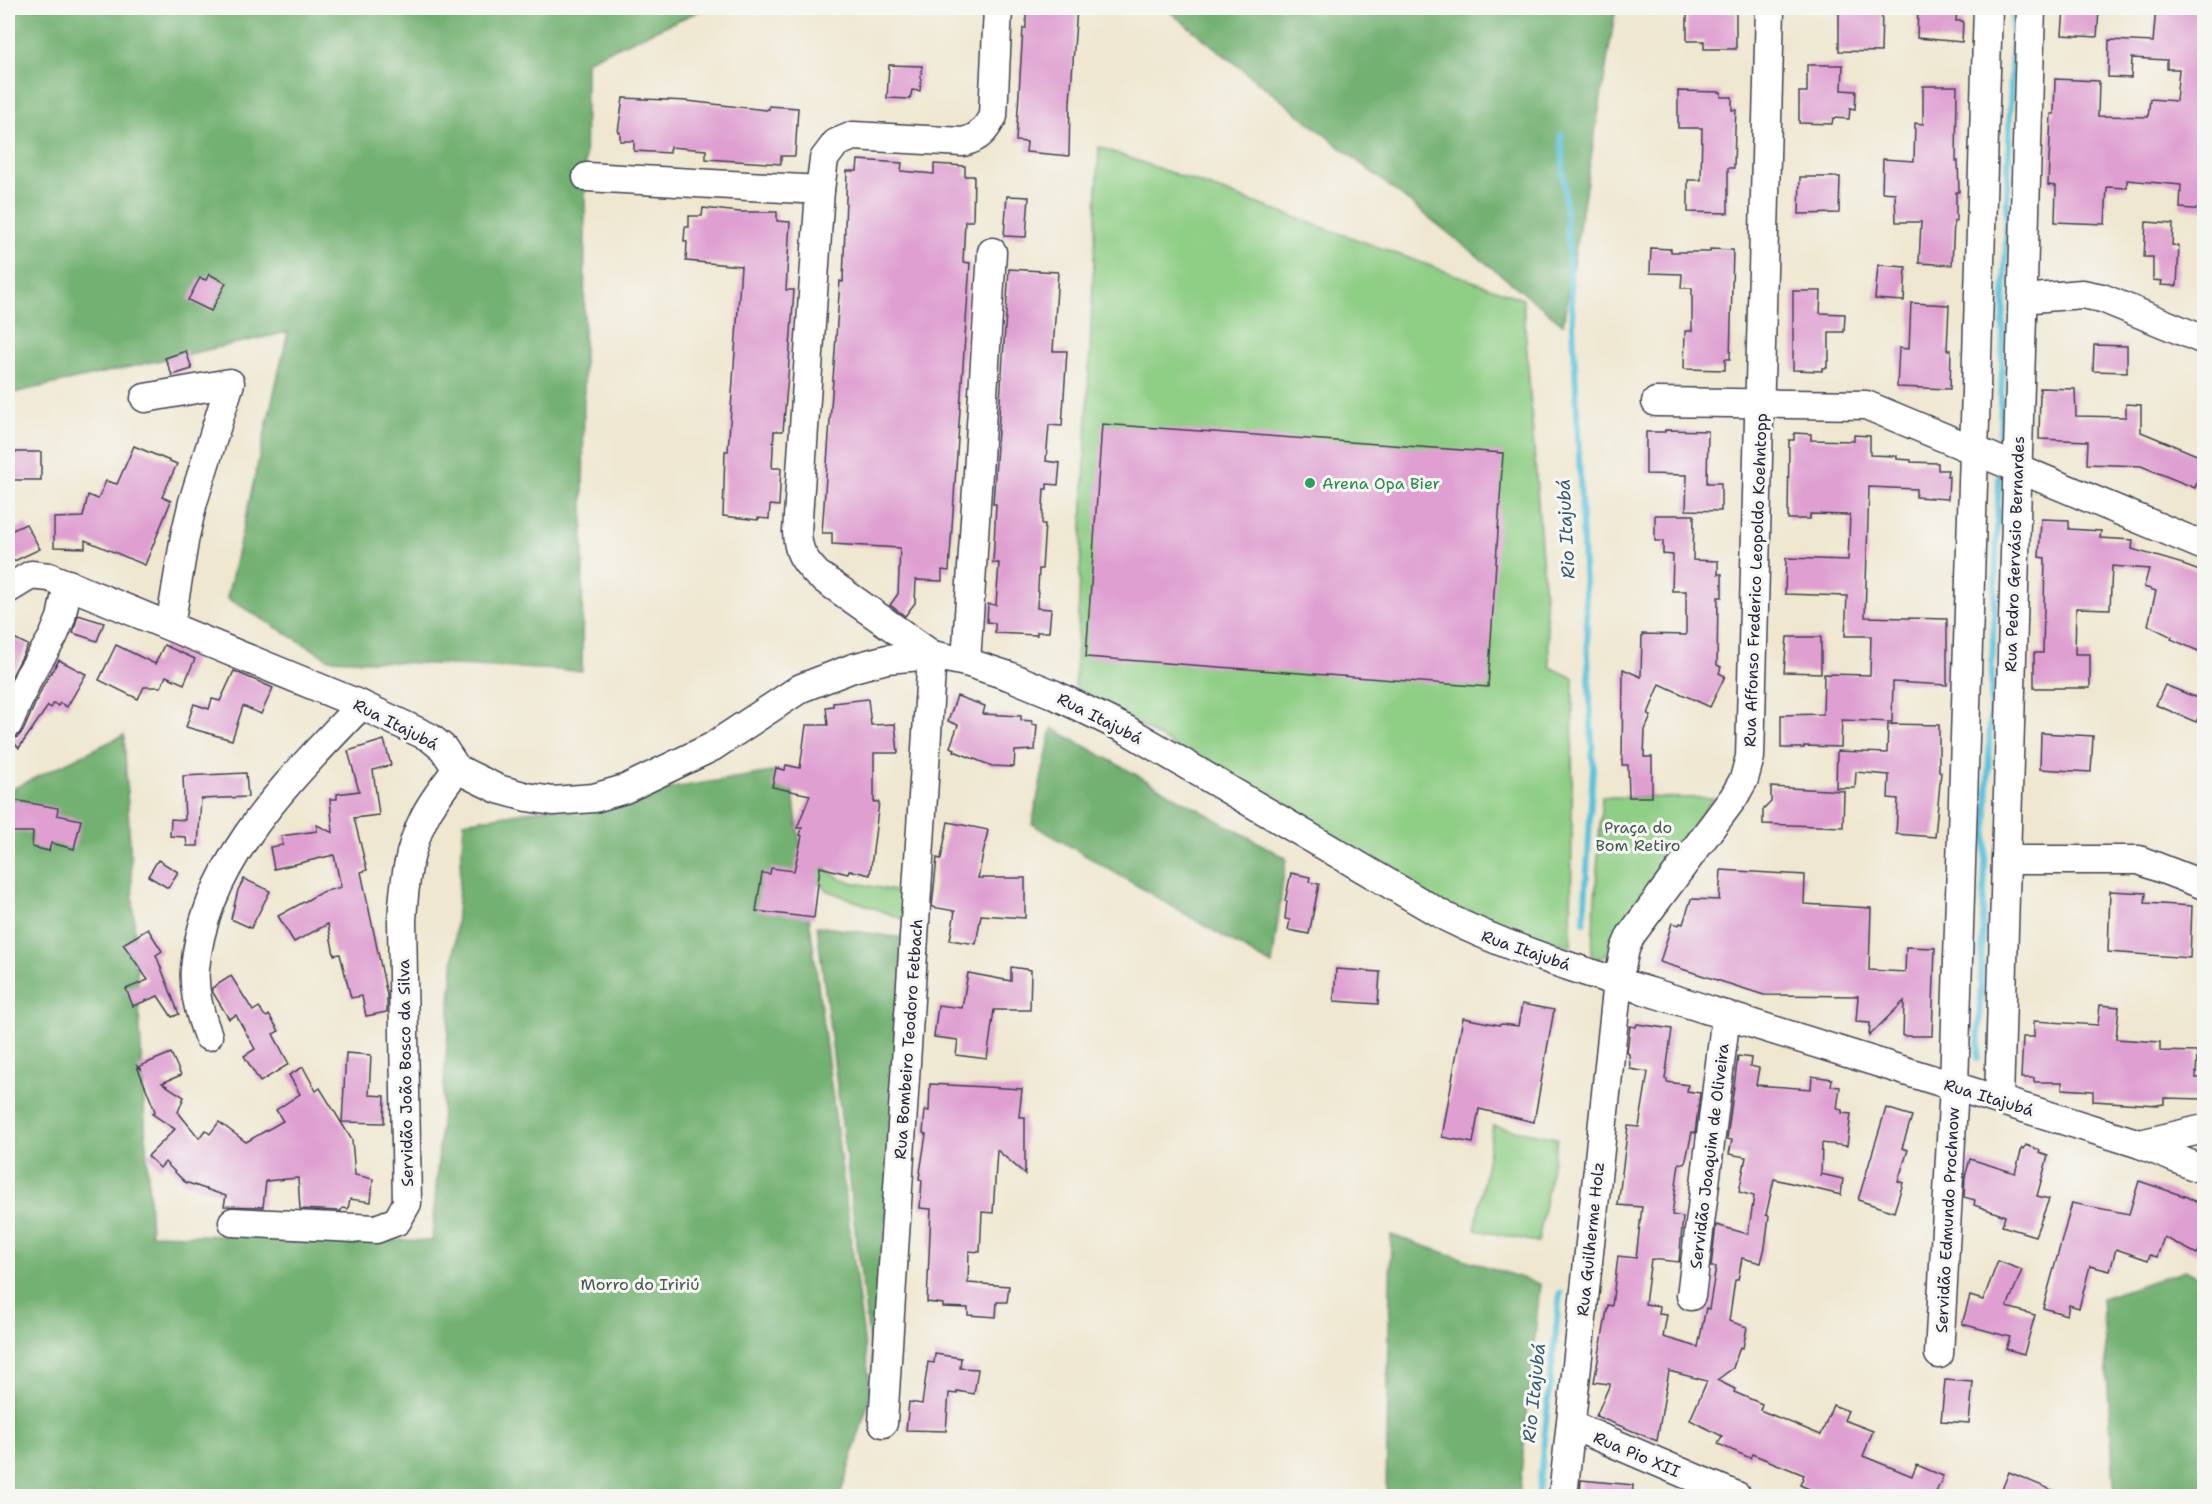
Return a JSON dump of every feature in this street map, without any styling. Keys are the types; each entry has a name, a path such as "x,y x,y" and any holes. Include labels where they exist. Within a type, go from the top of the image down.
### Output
{"street":[{"path":"932,655 817,574 805,562 798,548 797,532 820,190 824,159 836,143 853,136 963,142 976,138 986,130 993,116 998,8"},
{"name":"Rua Affonso Frederico Leopoldo Koehntopp","path":"1618,981 1625,949 1631,935 1734,796 1744,779 1750,757 1770,8"},
{"path":"1954,1086 1988,8"},
{"name":"Rua Pedro Gervásio Bernardes","path":"1999,1100 2031,8"},
{"path":"587,177 820,190"},
{"path":"966,662 992,252"},
{"path":"2022,299 2082,294 2102,298 2205,340"},
{"path":"145,398 230,383 193,502 170,626"},
{"path":"1656,402 1760,397 1866,405 2205,546"},
{"name":"Rua Itajubá","path":"8,589 31,575 49,577 68,584 361,705 429,737 444,748 457,769 498,789 527,798 553,801 594,798 625,789 712,747 801,688 827,676 887,659 932,655 966,662 1053,694 1127,730 1446,917 1474,931 1618,981 2140,1144 2205,1170"},
{"path":"8,724 29,676 62,618 68,584"},
{"name":"Rua Bombeiro Teodoro Fetbach","path":"883,1422 932,655"},
{"path":"208,1036 199,1010 194,970 208,908 225,870 281,793 361,705"},
{"name":"Servidão João Bosco da Silva","path":"233,1222 376,1229 397,1221 407,1203 402,921 404,882 412,850 425,816 457,769"},
{"path":"2006,860 2139,860 2205,885"},
{"name":"Rua Guilherme Holz","path":"1563,1497 1618,981"},
{"name":"Servidão Joaquim de Oliveira","path":"1691,1296 1726,1015"},
{"name":"Servidão Edmundo Prochnow","path":"1939,1354 1954,1086"},
{"path":"2140,1144 2205,1129"},
{"name":"Rua Pio XII","path":"1571,1425 1737,1497"}],"green space":[{"path":"8,8 706,8 586,61 582,671 329,659 227,598 288,332 8,394"},
{"path":"1165,8 1616,8 1563,324"},
{"name":"Arena Opa Bier","path":"1099,147 1523,299 1550,667 1573,678 1571,946 1460,916 1075,687"},
{"path":"1052,728 1286,858 1272,965 1032,824"},
{"name":"Morro do Iririú","path":"124,735 151,1234 432,1241 464,822 790,769 871,1394 840,1496 8,1496 8,791"},
{"name":"Praça do Bom Retiro","path":"1602,797 1714,798 1635,902 1605,956 1591,960"},
{"path":"804,855 842,880 909,894 908,921 826,890 805,869"},
{"path":"817,926 910,939 873,1371"},
{"path":"1493,1126 1557,1138 1538,1242 1475,1230"},
{"path":"1391,1235 1540,1284 1519,1496 1386,1496"},
{"path":"2185,1270 2204,1280 2204,1496 2115,1496 2102,1298"}],"building":[{"path":"1026,8 1077,8 1070,102 1069,156 1026,152 1027,142 1016,141"},
{"path":"1918,8 1957,8 1956,21 1963,21 1962,42 1917,38"},
{"path":"2064,8 2099,10 2097,37 2062,35"},
{"path":"2156,8 2205,8 2205,210 2180,208 2181,185 2127,180 2127,188 2107,187 2105,224 2055,222 2056,186 2048,185 2055,79 2099,81 2098,116 2148,117 2150,99 2176,101 2179,69 2167,69 2167,60 2132,58 2131,78 2108,77 2109,40 2153,42"},
{"path":"1839,10 1882,11 1881,52 1839,51"},
{"path":"1687,11 1736,12 1736,49 1704,49 1704,41 1687,41"},
{"path":"889,65 922,66 920,91 912,90 910,99 887,98"},
{"path":"1807,65 1843,65 1842,90 1856,91 1855,109 1850,108 1849,119 1833,118 1832,124 1799,123 1799,92 1807,92"},
{"path":"1923,86 1957,86 1956,161 1958,161 1959,192 1956,192 1952,265 1919,263 1921,222 1896,222 1895,193 1882,192 1883,159 1914,161 1915,123 1923,124"},
{"path":"1678,91 1721,92 1721,97 1732,97 1732,110 1736,110 1734,168 1728,168 1728,213 1688,212 1688,180 1701,180 1702,128 1678,128"},
{"path":"623,98 687,101 766,110 769,106 798,108 795,156 781,156 781,164 706,159 706,150 670,147 670,153 634,151 634,141 620,141 620,132 618,132"},
{"path":"858,160 902,163 901,171 934,174 934,164 965,166 965,176 974,176 973,221 965,221 963,262 970,263 949,571 942,570 942,581 916,580 915,603 905,616 890,605 898,594 900,548 832,544 832,533 822,533 840,281 843,282 847,171 857,171"},
{"path":"1800,177 1840,177 1839,213 1799,214"},
{"path":"1007,196 1029,197 1026,237 1004,236"},
{"path":"703,208 740,212 777,212 777,221 790,222 786,290 794,290 788,376 783,431 774,431 772,468 781,468 779,506 770,505 769,519 723,516 725,451 728,451 741,266 686,261 685,227 689,227 689,216 702,216"},
{"path":"2146,222 2173,224 2172,245 2179,246 2177,286 2161,285 2162,281 2153,280 2153,257 2144,257"},
{"path":"1651,248 1671,249 1671,252 1733,250 1730,359 1725,359 1725,370 1684,369 1685,331 1692,331 1692,288 1681,288 1682,274 1650,273"},
{"path":"1878,265 1906,267 1904,301 1875,299"},
{"path":"1009,269 1058,272 1053,351 1067,351 1062,426 1049,425 1046,461 1060,463 1058,485 1047,484 1047,489 1044,489 1042,524 1045,524 1037,608 1051,609 1049,632 1037,632 1037,635 995,633 995,623 987,622 988,604 996,605 999,563 993,563 996,504 993,504"},
{"path":"209,274 226,283 211,311 188,300 200,278 206,280"},
{"path":"1793,291 1821,291 1820,313 1845,314 1844,332 1829,332 1829,361 1827,361 1827,368 1822,368 1822,371 1793,370"},
{"path":"1911,303 1949,305 1947,350 1951,350 1950,389 1897,387 1899,348 1909,349"},
{"path":"2094,345 2127,346 2127,372 2093,371"},
{"path":"186,351 192,369 172,375 165,358"},
{"path":"2040,388 2075,389 2076,416 2126,417 2126,404 2141,405 2141,432 2204,458 2195,488 2141,466 2087,464 2088,441 2039,439"},
{"path":"1102,424 1503,453 1488,687 1086,657"},
{"path":"1665,430 1708,431 1707,483 1721,483 1721,511 1686,510 1687,475 1646,474 1646,432 1665,432"},
{"path":"1794,433 1811,434 1811,440 1854,441 1854,435 1870,436 1870,455 1897,456 1897,459 1911,460 1911,462 1938,463 1938,470 1948,470 1947,476 1949,476 1948,499 1916,497 1916,489 1869,487 1865,617 1947,619 1947,685 1893,682 1892,722 1842,720 1841,747 1781,748 1781,715 1823,714 1824,674 1870,675 1871,636 1845,636 1847,596 1785,594 1786,558 1848,560 1850,515 1810,514 1810,519 1788,519 1789,440 1794,440"},
{"path":"134,446 177,464 162,497 171,501 145,565 85,540 85,548 54,547 54,518 83,517 88,495 98,499 106,481 117,484"},
{"path":"12,452 41,452 41,480 10,480"},
{"path":"1655,515 1694,515 1693,560 1718,561 1718,574 1722,574 1722,597 1718,597 1717,665 1721,667 1719,673 1725,676 1710,707 1660,684 1648,714 1651,716 1645,730 1644,757 1652,757 1652,797 1629,797 1628,765 1622,765 1623,669 1641,677 1642,634 1686,635 1686,591 1672,591 1673,555 1663,554 1663,541 1655,541"},
{"path":"2041,519 2069,520 2069,529 2101,531 2100,538 2133,540 2132,549 2205,573 2205,654 2171,639 2172,637 2148,625 2156,591 2144,587 2149,569 2112,566 2110,609 2076,608 2075,654 2090,654 2090,688 2034,688 2034,653 2043,653 2045,558 2039,557"},
{"path":"26,524 40,549 8,564 8,532"},
{"path":"78,615 104,623 97,641 73,633"},
{"path":"8,635 28,645 8,684"},
{"path":"1787,637 1821,637 1821,673 1784,672"},
{"path":"116,645 155,664 164,645 195,659 184,684 166,676 161,687 144,687 138,699 99,680"},
{"path":"59,660 86,674 67,707 60,703 58,706 54,703 51,708 48,706 19,748 11,740 23,731 44,684"},
{"path":"234,671 273,688 261,714 243,706 232,740 186,727 194,704 209,709 212,699 220,701"},
{"path":"2165,685 2205,701 2196,722 2156,705"},
{"path":"957,696 985,706 983,714 1021,716 1021,720 1032,721 1032,724 1037,725 1035,750 1015,751 1014,767 992,766 954,751 955,749 950,747 958,725 948,721"},
{"path":"868,699 871,725 895,724 898,753 874,753 874,802 879,802 870,875 849,870 848,874 820,867 814,918 756,911 762,873 770,874 771,868 794,871 802,836 800,835 802,828 797,828 810,795 772,787 776,768 785,770 786,765 800,768 806,725 828,725 826,707 833,706 833,703"},
{"path":"1888,724 1939,725 1939,771 1941,772 1935,837 1896,834 1898,799 1888,798 1889,775 1856,772 1855,788 1836,788 1837,751 1887,753"},
{"path":"2041,733 2093,736 2091,772 2040,769"},
{"path":"384,740 391,765 373,770 379,815 354,818 367,870 361,872 387,995 387,1012 366,1016 362,996 351,998 340,954 334,955 328,924 294,942 278,916 322,892 341,887 334,855 274,869 270,847 283,845 281,836 317,831 317,825 333,833 330,799 337,799 337,794 359,791 348,751"},
{"path":"246,773 248,797 201,799 198,846 187,846 186,837 170,836 171,819 185,820 183,776"},
{"path":"1771,787 1844,791 1843,827 1763,824 1763,810 1771,802"},
{"path":"8,799 58,808 57,815 81,820 74,849 51,843 49,851 32,847 33,832 8,832"},
{"path":"948,822 988,830 978,878 1025,878 1025,918 981,915 976,944 950,940 955,911 932,907 937,858 941,859"},
{"path":"158,860 178,872 168,888 148,876"},
{"path":"1721,870 1805,875 1804,904 1871,908 1869,970 1905,972 1906,947 1935,948 1932,1036 1903,1036 1904,1001 1869,1036 1870,1023 1856,1022 1858,996 1764,995 1660,962 1672,923 1683,924 1691,899 1719,900"},
{"path":"1291,873 1310,877 1309,882 1319,884 1309,934 1288,930 1290,920 1285,919 1287,901 1285,901"},
{"path":"244,879 270,891 251,928 231,919 238,890"},
{"path":"2110,891 2146,893 2145,903 2192,906 2190,958 2108,952"},
{"path":"148,929 162,951 156,955 179,1014 172,1017 158,996 133,1006 126,989 148,980 123,944"},
{"path":"1011,967 1031,970 1030,1010 994,1010 987,1059 956,1055 958,1040 934,1037 938,1005 962,1008 968,973 1011,981"},
{"path":"1336,969 1380,972 1378,1004 1334,1001"},
{"path":"231,976 253,1011 259,1007 264,1015 267,1017 269,1015 279,1031 273,1034 289,1064 260,1082 244,1056 255,1049 236,1015 229,1019 212,991 212,988"},
{"path":"1522,1004 1554,1010 1534,1122 1479,1109 1473,1143 1442,1137 1463,1018 1518,1026"},
{"path":"2100,1005 2119,1007 2116,1039 2160,1042 2160,1051 2197,1052 2196,1078 2204,1078 2204,1099 2164,1098 2164,1104 2157,1105 2093,1101 2093,1091 2062,1089 2062,1082 2034,1082 2034,1078 2021,1078 2023,1037 2034,1037 2034,1021 2098,1025"},
{"path":"1637,1024 1672,1029 1665,1079 1667,1082 1688,1085 1687,1091 1700,1093 1695,1133 1692,1132 1685,1164 1679,1163 1672,1215 1683,1217 1679,1262 1651,1259 1645,1304 1660,1306 1659,1314 1667,1315 1663,1337 1698,1347 1706,1308 1709,1309 1716,1267 1711,1267 1716,1225 1748,1234 1754,1196 1739,1192 1746,1157 1729,1154 1732,1140 1727,1139 1738,1056 1751,1058 1750,1066 1759,1068 1756,1085 1811,1089 1812,1076 1832,1079 1831,1086 1840,1087 1837,1109 1842,1110 1842,1113 1851,1114 1847,1146 1822,1143 1821,1174 1843,1179 1841,1195 1774,1179 1766,1215 1769,1216 1761,1263 1742,1258 1738,1280 1735,1280 1729,1321 1747,1327 1743,1348 1740,1347 1733,1368 1717,1380 1735,1389 1734,1392 1762,1404 1760,1410 1821,1435 1833,1405 1848,1411 1844,1420 1873,1431 1863,1456 1912,1476 1917,1465 1943,1476 1934,1497 1828,1497 1800,1485 1804,1475 1752,1454 1750,1458 1718,1444 1722,1436 1690,1420 1707,1381 1669,1371 1657,1441 1596,1416 1610,1384 1594,1382 1608,1305 1612,1306 1618,1256 1636,1258 1642,1207 1618,1205 1628,1126 1639,1127 1648,1072 1630,1069 1627,1053 1630,1026 1636,1027"},
{"path":"171,1053 181,1075 162,1083 184,1097 178,1112 199,1138 205,1130 210,1134 219,1122 246,1142 283,1121 276,1110 300,1094 289,1075 303,1067 316,1091 320,1088 352,1140 355,1175 373,1179 371,1202 350,1199 348,1209 342,1208 341,1211 300,1209 298,1178 266,1181 263,1207 224,1206 226,1196 185,1182 165,1162 160,1168 148,1156 175,1129 152,1114 155,1111 137,1066 141,1069 140,1066"},
{"path":"346,1053 371,1055 369,1095 385,1096 384,1123 342,1122"},
{"path":"930,1084 1022,1089 1019,1117 1025,1117 1025,1174 997,1150 993,1213 982,1212 980,1252 969,1251 968,1283 1009,1286 1007,1302 997,1302 996,1317 968,1315 968,1308 943,1307 943,1304 927,1302 931,1209 920,1208 922,1180 919,1179 926,1134 923,1133 925,1110 929,1111"},
{"path":"1886,1108 1912,1116 1902,1148 1908,1150 1898,1181 1903,1183 1894,1212 1858,1200"},
{"path":"2026,1145 2048,1156 2037,1196 2049,1199 2035,1236 2002,1226 2005,1216 1974,1205 1975,1200 1964,1197 1965,1177 1970,1159 2015,1173 2022,1148 2024,1149"},
{"path":"2139,1181 2187,1197 2205,1207 2205,1239 2197,1254 2164,1237 2157,1257 2150,1255 2148,1260 2116,1249 2110,1271 2090,1266 2079,1308 2069,1305 2067,1315 2043,1308 2072,1203 2129,1214"},
{"path":"1998,1261 2022,1270 2007,1307 2035,1315 2024,1354 2006,1349 2010,1337 1962,1324 1970,1296 1983,1300"},
{"path":"935,1354 961,1358 960,1368 978,1369 974,1394 957,1391 957,1394 949,1393 946,1431 906,1430 909,1402 922,1404 928,1362 934,1363"},
{"path":"1945,1380 1973,1382 1969,1423 1941,1421"},
{"path":"2009,1472 2066,1497 2012,1497 2001,1492"},
{"path":"1581,1480 1633,1485 1632,1497 1580,1497"}],"waterway":[{"path":"2000,436 2013,8"},
{"name":"Rio Itajubá","path":"1561,134 1573,323 1593,767 1584,922"},
{"path":"1978,1058 1999,476"},
{"name":"Rio Itajubá","path":"1538,1496 1560,1293"}],"place":[{"name":"Arena Opa Bier","path":"1310,483"}]}
